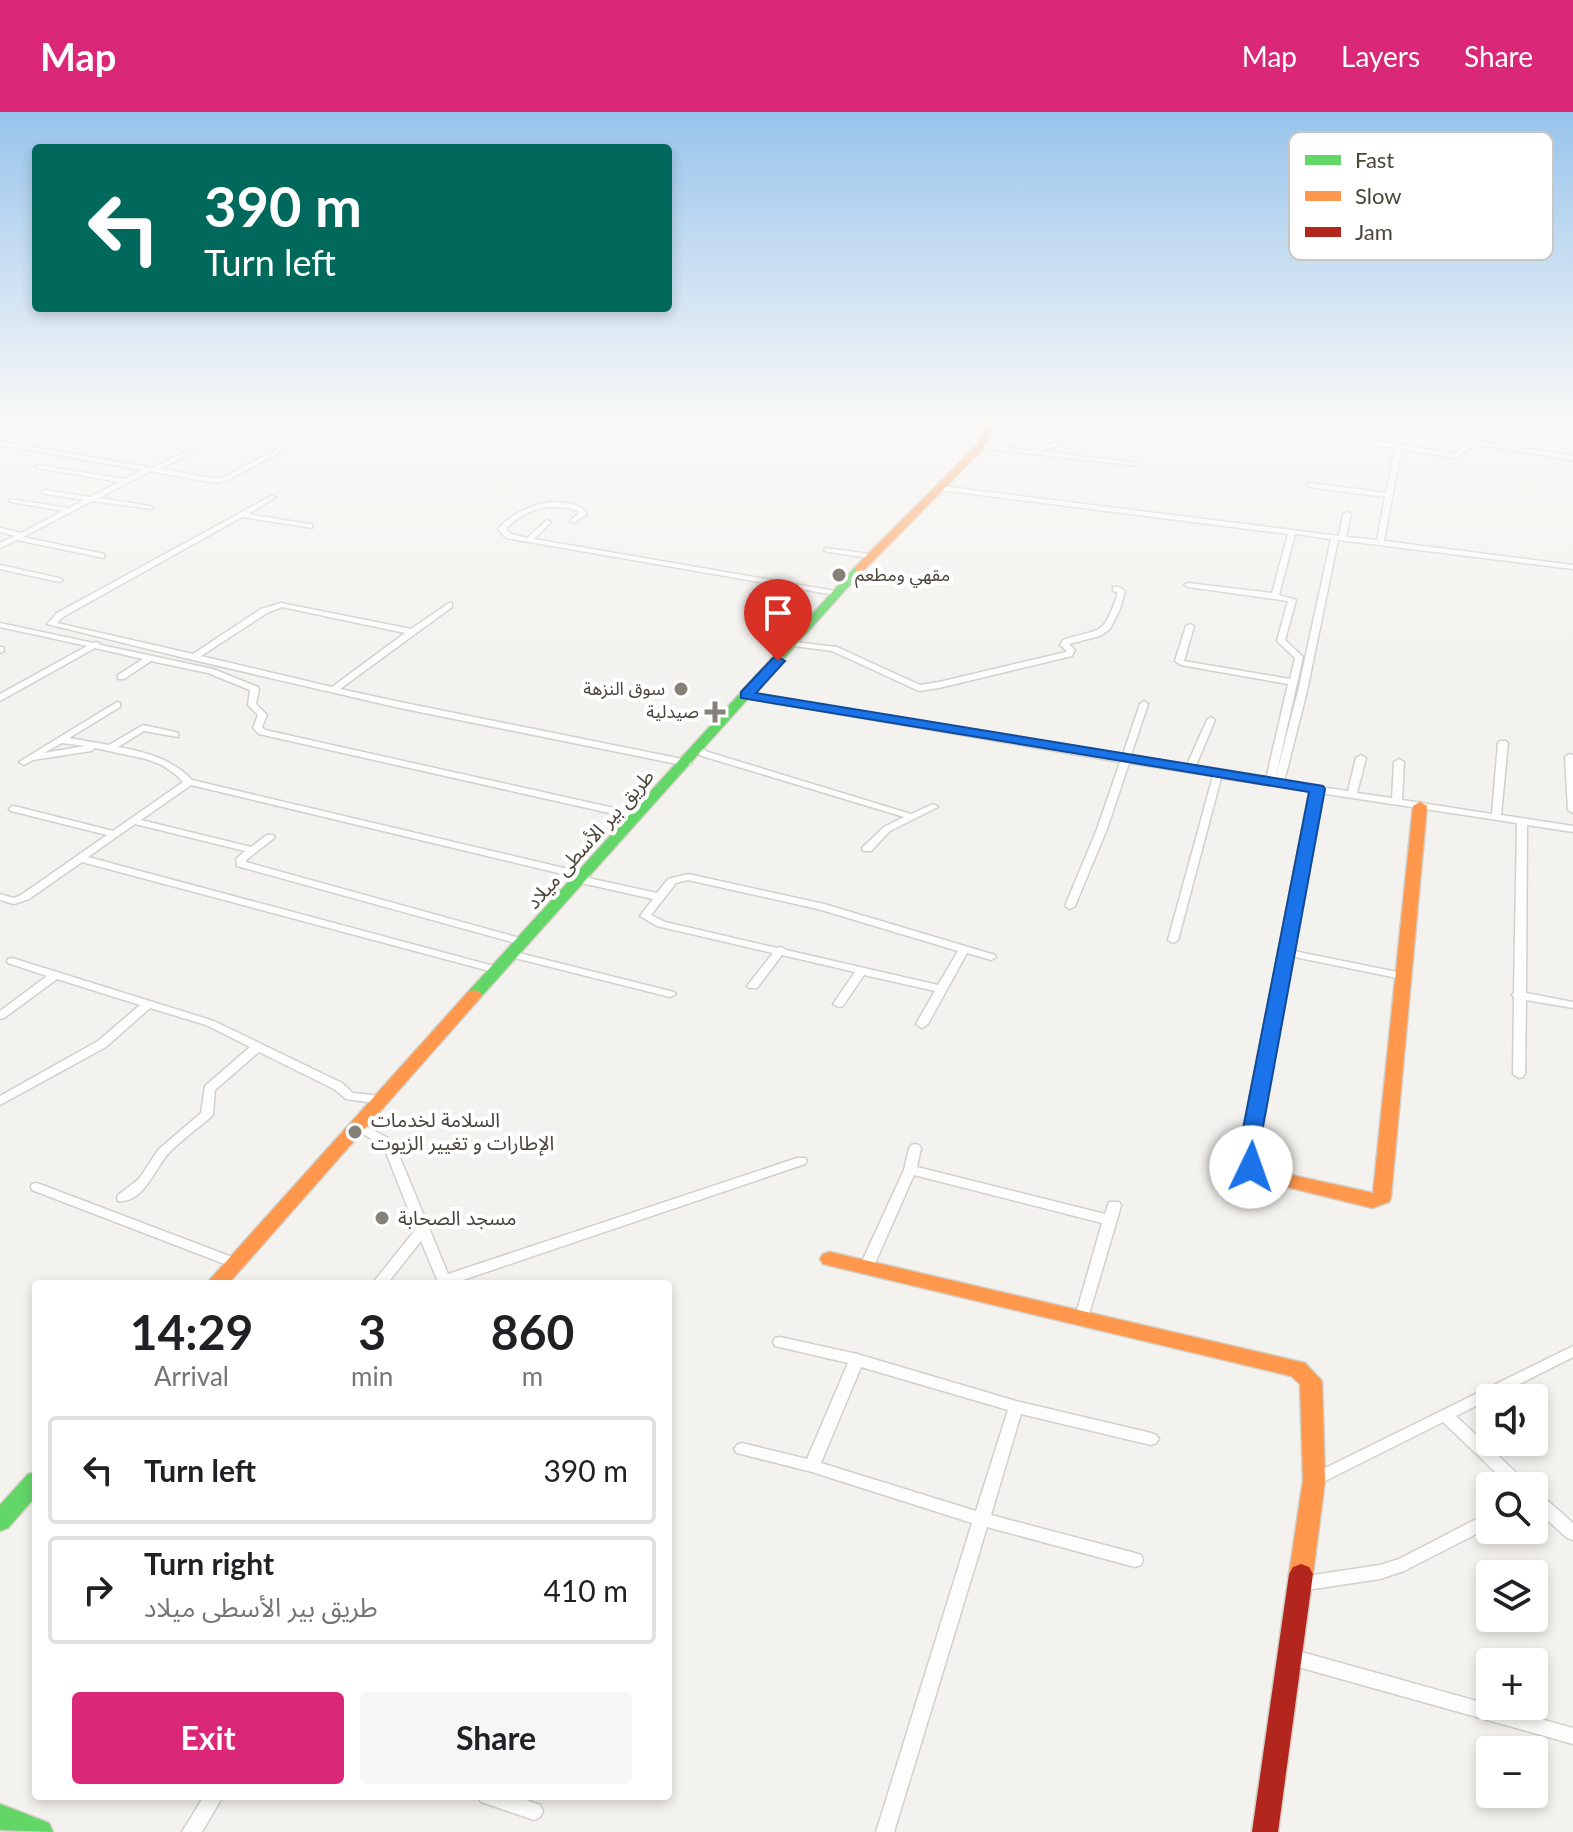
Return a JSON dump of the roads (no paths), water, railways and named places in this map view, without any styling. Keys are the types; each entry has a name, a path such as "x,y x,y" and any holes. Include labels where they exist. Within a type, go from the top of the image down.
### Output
{"main road":[{"name":"طريق بير الأسطى ميلاد","path":"220,1280 794,644 835,593 925,502"},
{"path":"1317,789 1248,1154 1251,1167 1258,1174 1372,1201 1382,1197 1420,806"},
{"path":"830,1259 1298,1369 1306,1374 1313,1388 1314,1480 1265,1832"},
{"path":"0,1521 32,1485"},
{"path":"0,1817 40,1832"}],"street":[{"path":"24,502 68,510"},
{"path":"0,546 83,502"},
{"path":"111,502 150,508"},
{"path":"264,502 50,623 333,690 687,763"},
{"path":"1054,502 1573,567"},
{"path":"1380,543 1387,502"},
{"path":"574,521 583,514 581,510 551,503 524,513 502,528 509,536 529,540 835,593"},
{"path":"1274,781 1305,683 1310,646 1347,514"},
{"path":"242,515 309,526"},
{"path":"529,540 547,522"},
{"path":"0,530 101,556"},
{"path":"1275,596 1292,532"},
{"path":"828,550 870,556"},
{"path":"0,567 59,580"},
{"path":"1188,585 1292,600 1281,641 1299,657 1291,682 1274,781"},
{"path":"794,644 834,649 919,688 939,685 1069,654 1071,650 1064,645 1066,642 1102,635 1112,624 1121,596 1121,591 1116,589"},
{"path":"193,658 264,611 281,605 412,632"},
{"path":"333,690 449,605"},
{"path":"0,625 210,671 252,687 256,691 252,705 263,715 257,728 262,732 636,816"},
{"path":"1190,626 1179,661 1181,663 1291,682"},
{"path":"0,698 97,644"},
{"path":"121,677 151,657"},
{"path":"746,695 1126,760 1573,829"},
{"path":"1070,906 1144,704"},
{"path":"96,746 27,760 117,705"},
{"path":"1190,769 1211,720"},
{"path":"108,749 143,728 175,735"},
{"path":"62,740 171,764 189,782 659,897"},
{"path":"1496,817 1503,743"},
{"path":"698,749 705,754 909,816"},
{"path":"1570,757 1573,810"},
{"path":"1352,795 1361,758"},
{"path":"1397,802 1399,762"},
{"path":"1173,940 1218,773"},
{"path":"0,897 20,900 189,782"},
{"path":"867,849 887,829 933,807"},
{"path":"14,809 114,834"},
{"path":"133,821 252,850"},
{"path":"1519,1074 1522,821"},
{"path":"270,837 241,859 241,864 523,942"},
{"path":"80,858 497,970"},
{"path":"941,989 646,919 646,913 674,879 688,877 820,906 991,957"},
{"path":"922,1024 964,949"},
{"path":"753,986 781,950"},
{"path":"1284,952 1402,976"},
{"path":"511,954 670,994"},
{"path":"12,961 210,1023 338,1086 350,1096 381,1100"},
{"path":"839,1004 862,970"},
{"path":"0,1016 55,975"},
{"path":"1518,995 1573,1005"},
{"path":"0,1101 102,1044 148,1004"},
{"path":"123,1198 144,1182 162,1153 207,1114 207,1095 212,1085 259,1046"},
{"path":"359,1127 388,1143 444,1280"},
{"path":"866,1268 910,1170 915,1148"},
{"path":"451,1280 801,1161"},
{"path":"910,1170 1110,1220"},
{"path":"37,1187 235,1263"},
{"path":"1082,1317 1114,1205"},
{"path":"382,1280 422,1231"},
{"path":"780,1342 857,1360 1016,1407 1151,1439"},
{"path":"1314,1480 1573,1351"},
{"path":"812,1466 857,1360"},
{"path":"885,1832 1016,1407"},
{"path":"1446,1416 1505,1472"},
{"path":"742,1449 812,1466 981,1519 1135,1560"},
{"path":"1548,1511 1573,1533"},
{"path":"1298,1584 1380,1572 1404,1564 1476,1526"},
{"path":"1291,1657 1573,1736"},
{"path":"191,1832 211,1800"},
{"path":"500,1800 534,1811"}],"place":[{"name":"مقهي ومطعم","path":"839,575"},
{"name":"سوق النزهة","path":"681,689"},
{"name":"صيدلية","path":"715,712"},
{"name":"السلامة لخدمات الإطارات و تغيير الزيوت","path":"355,1132"},
{"name":"مسجد الصحابة","path":"382,1218"}]}
